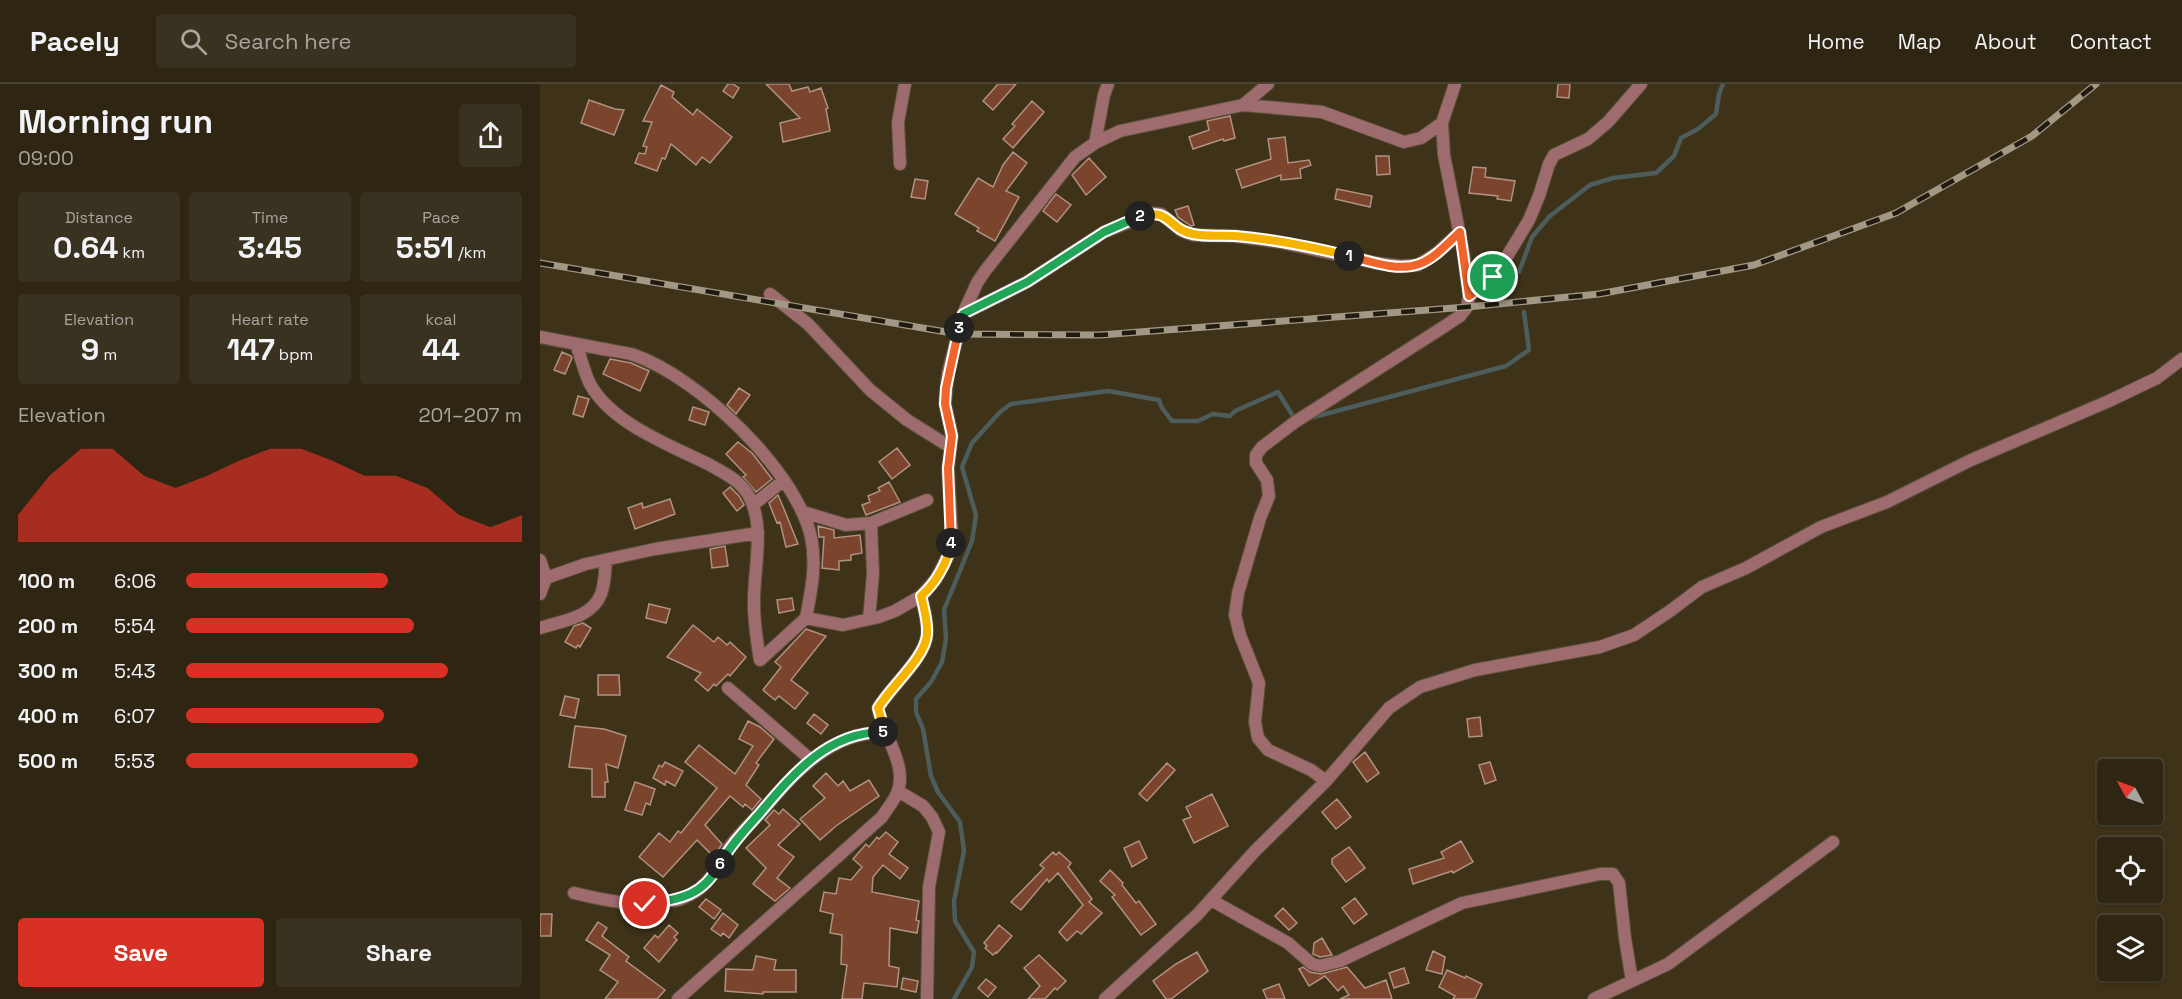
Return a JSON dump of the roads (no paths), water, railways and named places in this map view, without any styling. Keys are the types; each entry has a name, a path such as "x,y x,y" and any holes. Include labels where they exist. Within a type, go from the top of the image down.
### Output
{"street":[{"path":"900,164 898,122 905,84"},
{"path":"1095,143 1108,84"},
{"path":"1243,105 1268,84"},
{"path":"1326,781 1311,770 1268,750 1258,738 1255,722 1259,683 1240,635 1235,615 1238,593 1260,518 1269,496 1267,480 1256,463 1256,455 1262,447 1295,422 1460,316 1467,307 1469,296 1460,232 1444,155 1442,123 1455,84"},
{"path":"1469,296 1493,277 1529,220 1554,155 1587,139 1608,122 1641,84"},
{"path":"806,618 843,625 887,615 921,596 936,579 950,552 952,536 948,468 952,436 945,404 946,388 963,314 977,283 1059,174 1075,157 1095,143 1120,131 1243,105 1322,112 1404,142 1421,138 1442,123"},
{"path":"963,314 1027,282 1104,232 1152,213 1161,214 1182,231 1193,234 1234,236 1279,242 1400,266 1418,265 1437,253 1460,232"},
{"path":"770,294 808,324 870,390 907,420 950,447"},
{"path":"540,337 633,355 678,376 724,413 784,480 803,512 812,538 814,569 806,618 760,660 754,605 758,533 753,505 748,494 736,481 689,454 650,436 620,416 602,400 589,383 576,344"},
{"path":"1105,999 1157,953 1210,900 1255,851 1326,781 1389,708 1420,687 1475,670 1600,647 1634,635 1702,586 1746,567 1821,527 1887,502 1971,460 2157,378 2182,359"},
{"path":"753,505 784,480"},
{"path":"803,512 846,525 871,523 927,500"},
{"path":"869,620 873,574 871,523"},
{"path":"546,578 586,564 655,549 758,533"},
{"path":"540,560 546,578 540,594"},
{"path":"540,628 572,619 593,606 601,595 606,560"},
{"path":"678,999 882,817 898,792 896,757 878,708 892,686 923,651 927,635 921,596"},
{"path":"728,688 810,759"},
{"path":"574,893 613,903 645,904 681,899 699,890 713,877 732,844 781,787 810,759 852,736 868,732 885,732"},
{"path":"898,792 922,806 932,817 939,831 929,887 927,999"},
{"path":"1594,999 1668,964 1833,842"},
{"path":"1210,900 1277,936 1312,964 1320,966 1340,961 1462,903 1600,874 1613,874 1618,883 1624,938 1632,981"}],"waterway":[{"path":"1519,272 1532,237 1550,216 1590,185 1613,178 1656,173 1674,156 1681,138 1698,129 1716,114 1723,84"},
{"path":"1310,418 1506,366 1529,350 1524,312"},
{"path":"954,999 972,967 974,952 955,921 954,901 964,851 960,822 938,792 931,776 923,729 916,712 916,699 931,682 942,662 946,639 944,610 972,541 976,515 962,467 972,443 1000,412 1011,404 1108,391 1159,400 1172,421 1198,421 1213,414 1230,416 1235,411 1278,392 1296,421"}],"railway":[{"path":"540,263 958,334 1100,335 1467,307 1599,294 1754,265 1896,213 2032,136 2096,84"}]}
